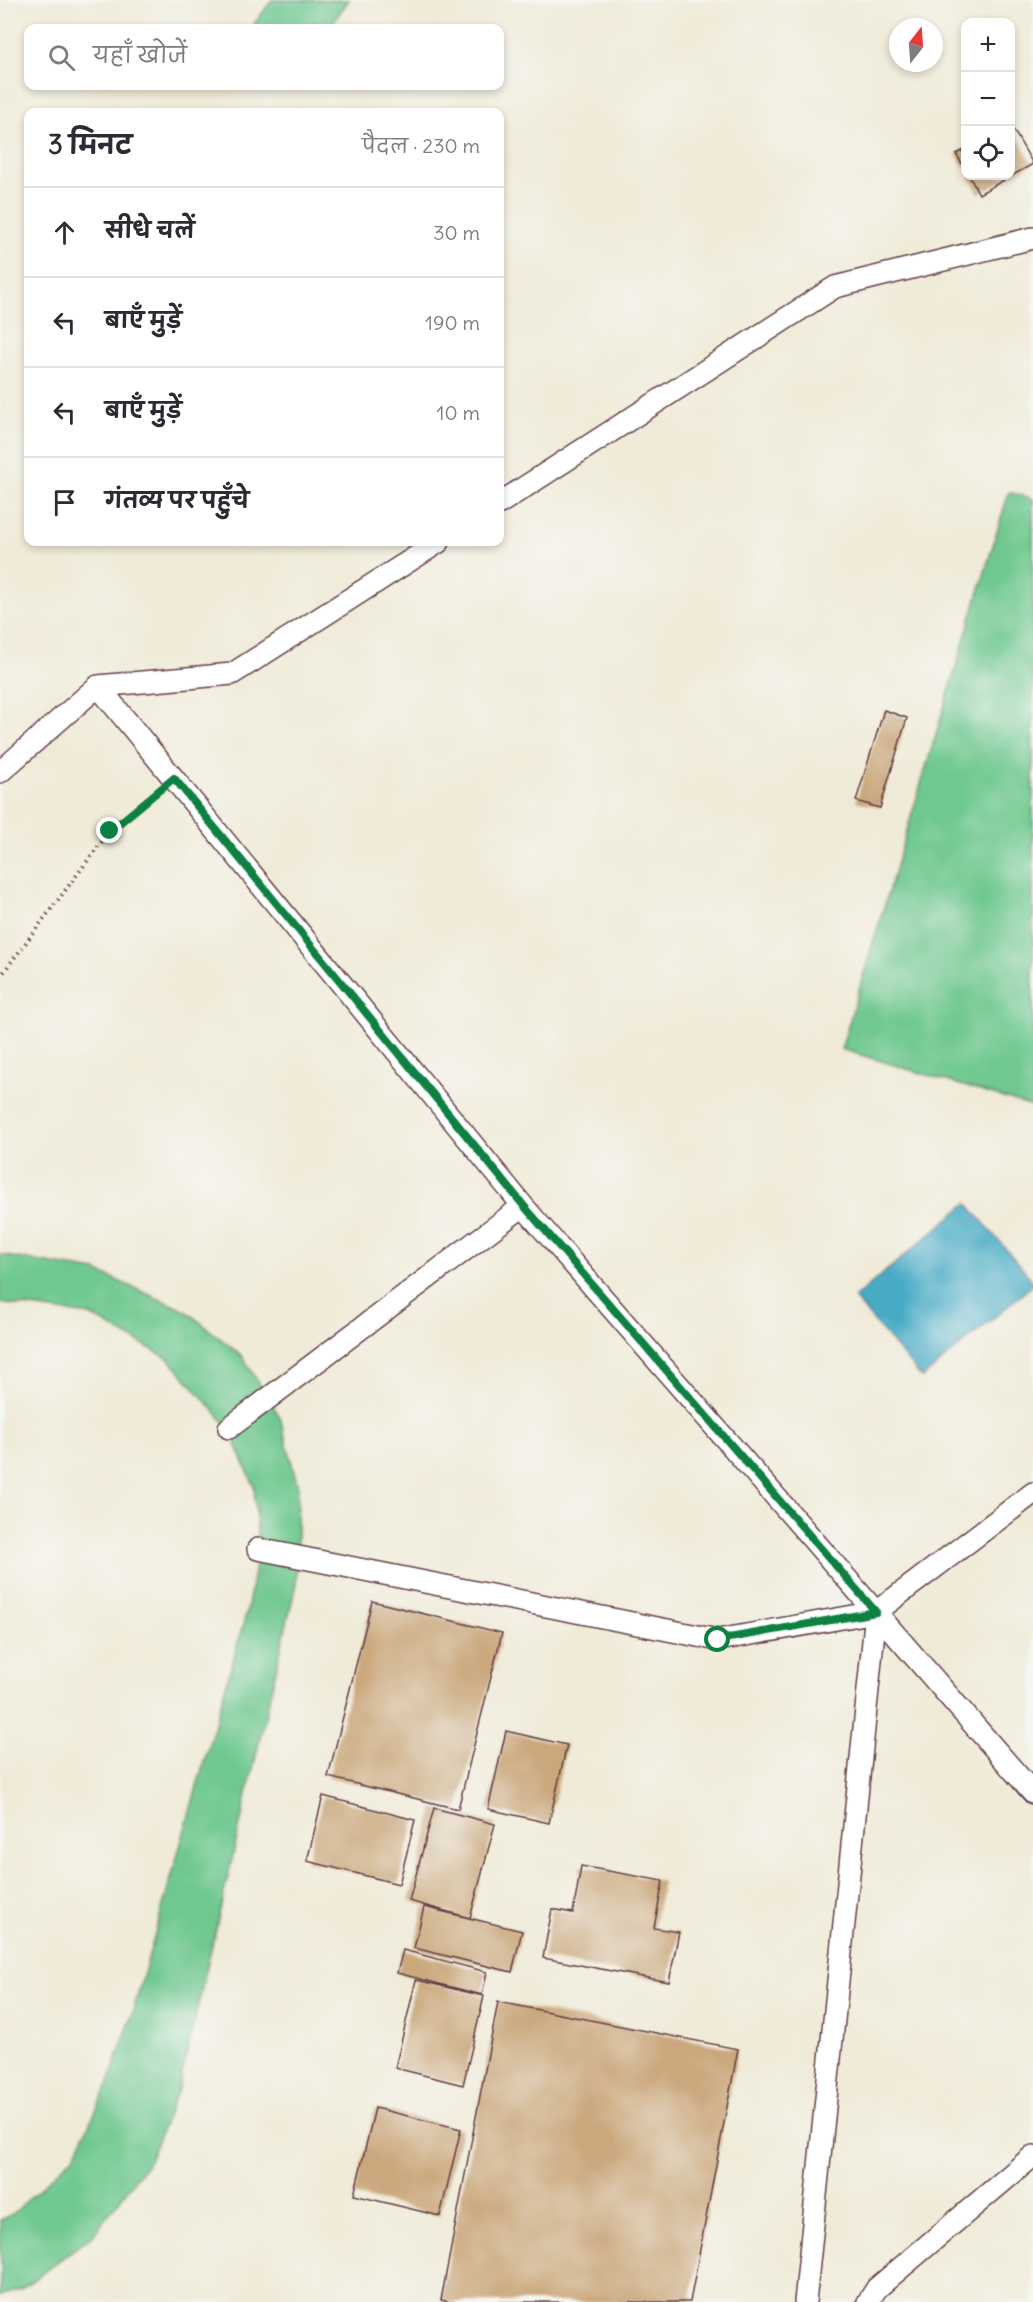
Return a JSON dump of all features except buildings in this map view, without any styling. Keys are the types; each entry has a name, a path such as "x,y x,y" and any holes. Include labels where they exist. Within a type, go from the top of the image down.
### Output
{"lane":[{"path":"504,500 835,287 1033,238"},
{"path":"0,772 98,686 232,674 433,546"},
{"path":"98,686 524,1206 1033,1793"},
{"path":"229,1428 524,1206"},
{"path":"258,1549 718,1640 876,1612 1033,1493"},
{"path":"805,2302 876,1612"},
{"path":"868,2302 877,2288 1033,2156"}],"path":[{"path":"0,977 110,831 174,778"}],"green space":[{"path":"272,0 349,0 332,24 254,24"},
{"path":"1009,492 1033,499 1033,1107 841,1049"},
{"path":"0,1255 96,1271 186,1311 242,1356 280,1417 298,1487 296,1584 179,2087 149,2161 94,2234 20,2290 0,2296 0,2220 14,2213 74,2156 107,2087 132,2015 247,1611 258,1549 254,1486 229,1428 169,1359 90,1315 0,1303"}],"water":[{"path":"967,1203 1033,1281 1033,1285 922,1378 854,1298"}],"route":[{"path":"110,831 174,778 524,1206 876,1612 718,1640"}]}
